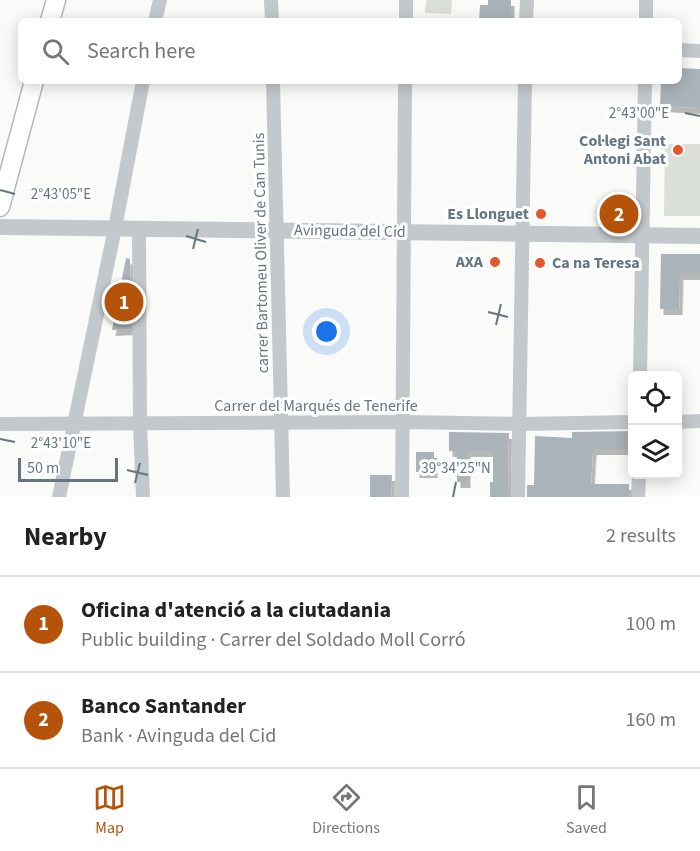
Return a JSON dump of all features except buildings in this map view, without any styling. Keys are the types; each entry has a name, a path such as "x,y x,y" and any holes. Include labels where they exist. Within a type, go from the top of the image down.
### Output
{"main road":[{"path":"52,18 56,0"},
{"path":"0,207 33,84"}],"street":[{"path":"156,18 160,0"},
{"path":"271,0 272,18"},
{"path":"406,0 406,18"},
{"path":"526,18 527,0"},
{"path":"646,0 646,18"},
{"path":"682,50 700,51"},
{"path":"58,497 115,228 142,84"},
{"name":"carrer Bartomeu Oliver de Can Tunis","path":"273,84 283,497"},
{"path":"402,497 405,84"},
{"path":"518,497 525,84"},
{"path":"640,371 645,84"},
{"name":"Avinguda del Cid","path":"0,227 700,236"},
{"path":"139,229 140,424 143,497"},
{"path":"682,422 700,421"},
{"name":"Carrer del Marqués de Tenerife","path":"0,424 628,422"},
{"path":"638,497 639,479"}],"shaded area":[{"path":"426,0 452,0 451,14 425,13"},
{"path":"665,144 700,144 700,216 664,216"}],"place":[{"name":"Col·legi Sant Antoni Abat","path":"678,150"},
{"name":"Es Llonguet","path":"541,214"},
{"name":"Banco Santander","path":"619,214"},
{"name":"AXA","path":"495,262"},
{"name":"Ca na Teresa","path":"540,263"},
{"name":"Oficina d'atenció a la ciutadania","path":"124,302"}]}
